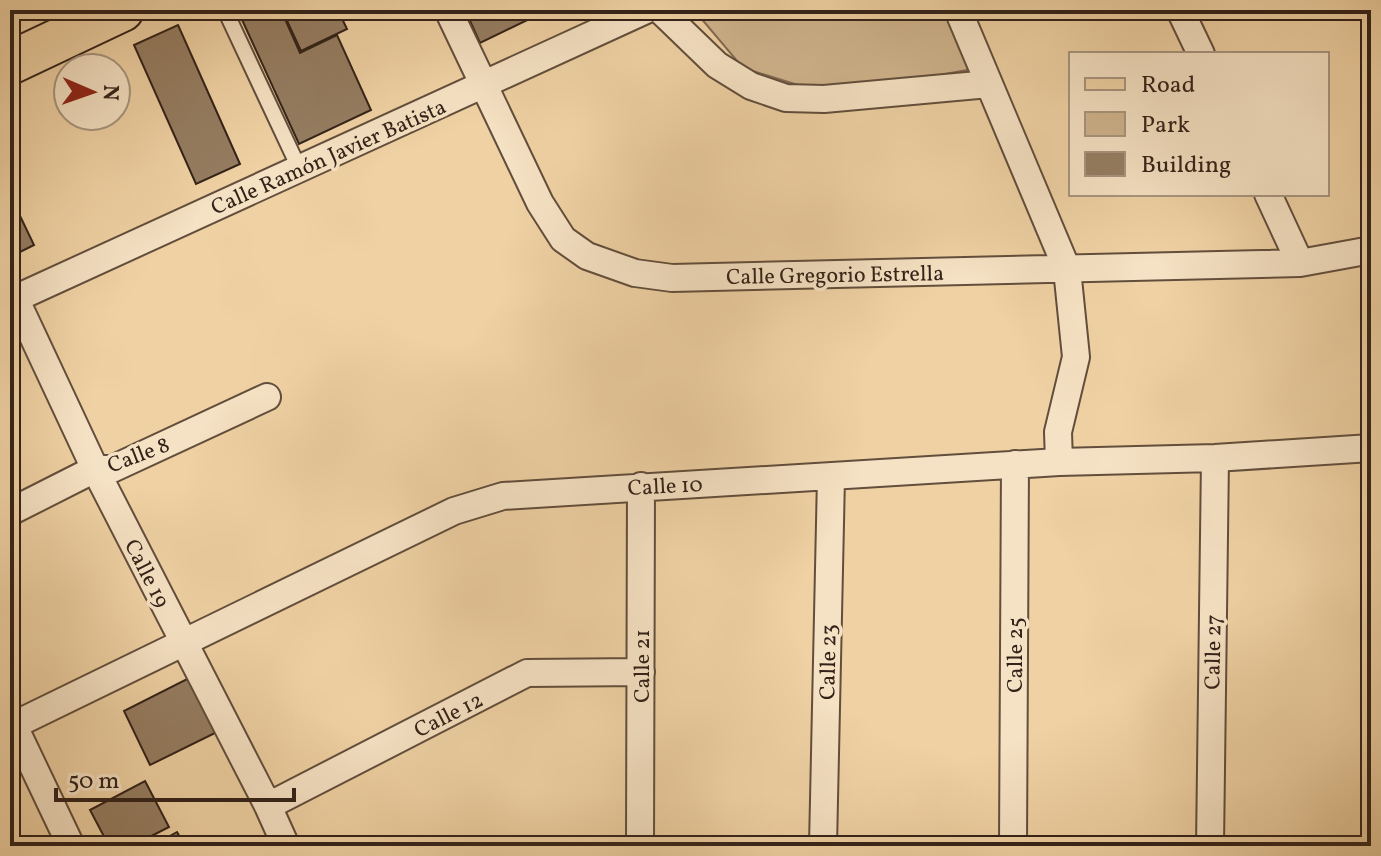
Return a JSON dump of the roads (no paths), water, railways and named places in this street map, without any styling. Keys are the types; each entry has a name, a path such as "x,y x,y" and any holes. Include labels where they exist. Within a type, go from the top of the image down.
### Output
{"main road":[{"path":"10,63 122,10"}],"street":[{"name":"Calle Gregorio Estrella","path":"448,10 540,203 563,239 587,256 635,273 672,278 1300,263 1371,250"},
{"name":"Calle Ramón Javier Batista","path":"13,300 646,10"},
{"path":"660,10 717,65 751,86 786,98 824,99 989,84"},
{"path":"958,10 1067,269 1076,357 1058,432 1059,462"},
{"path":"1180,10 1200,52"},
{"path":"1269,196 1300,263"},
{"name":"Calle 19","path":"13,300 286,846"},
{"name":"Calle 8","path":"10,512 95,469 112,469 267,397"},
{"name":"Calle 10","path":"12,726 454,511 503,496 1015,464 1215,458 1371,448"},
{"name":"Calle 27","path":"1210,846 1215,458"},
{"name":"Calle 25","path":"1013,846 1015,464"},
{"name":"Calle 23","path":"823,846 831,477"},
{"name":"Calle 21","path":"640,846 641,486"},
{"name":"Calle 12","path":"268,806 527,673 641,672"},
{"path":"12,726 71,846"}],"lane":[{"path":"225,10 299,168"}]}
